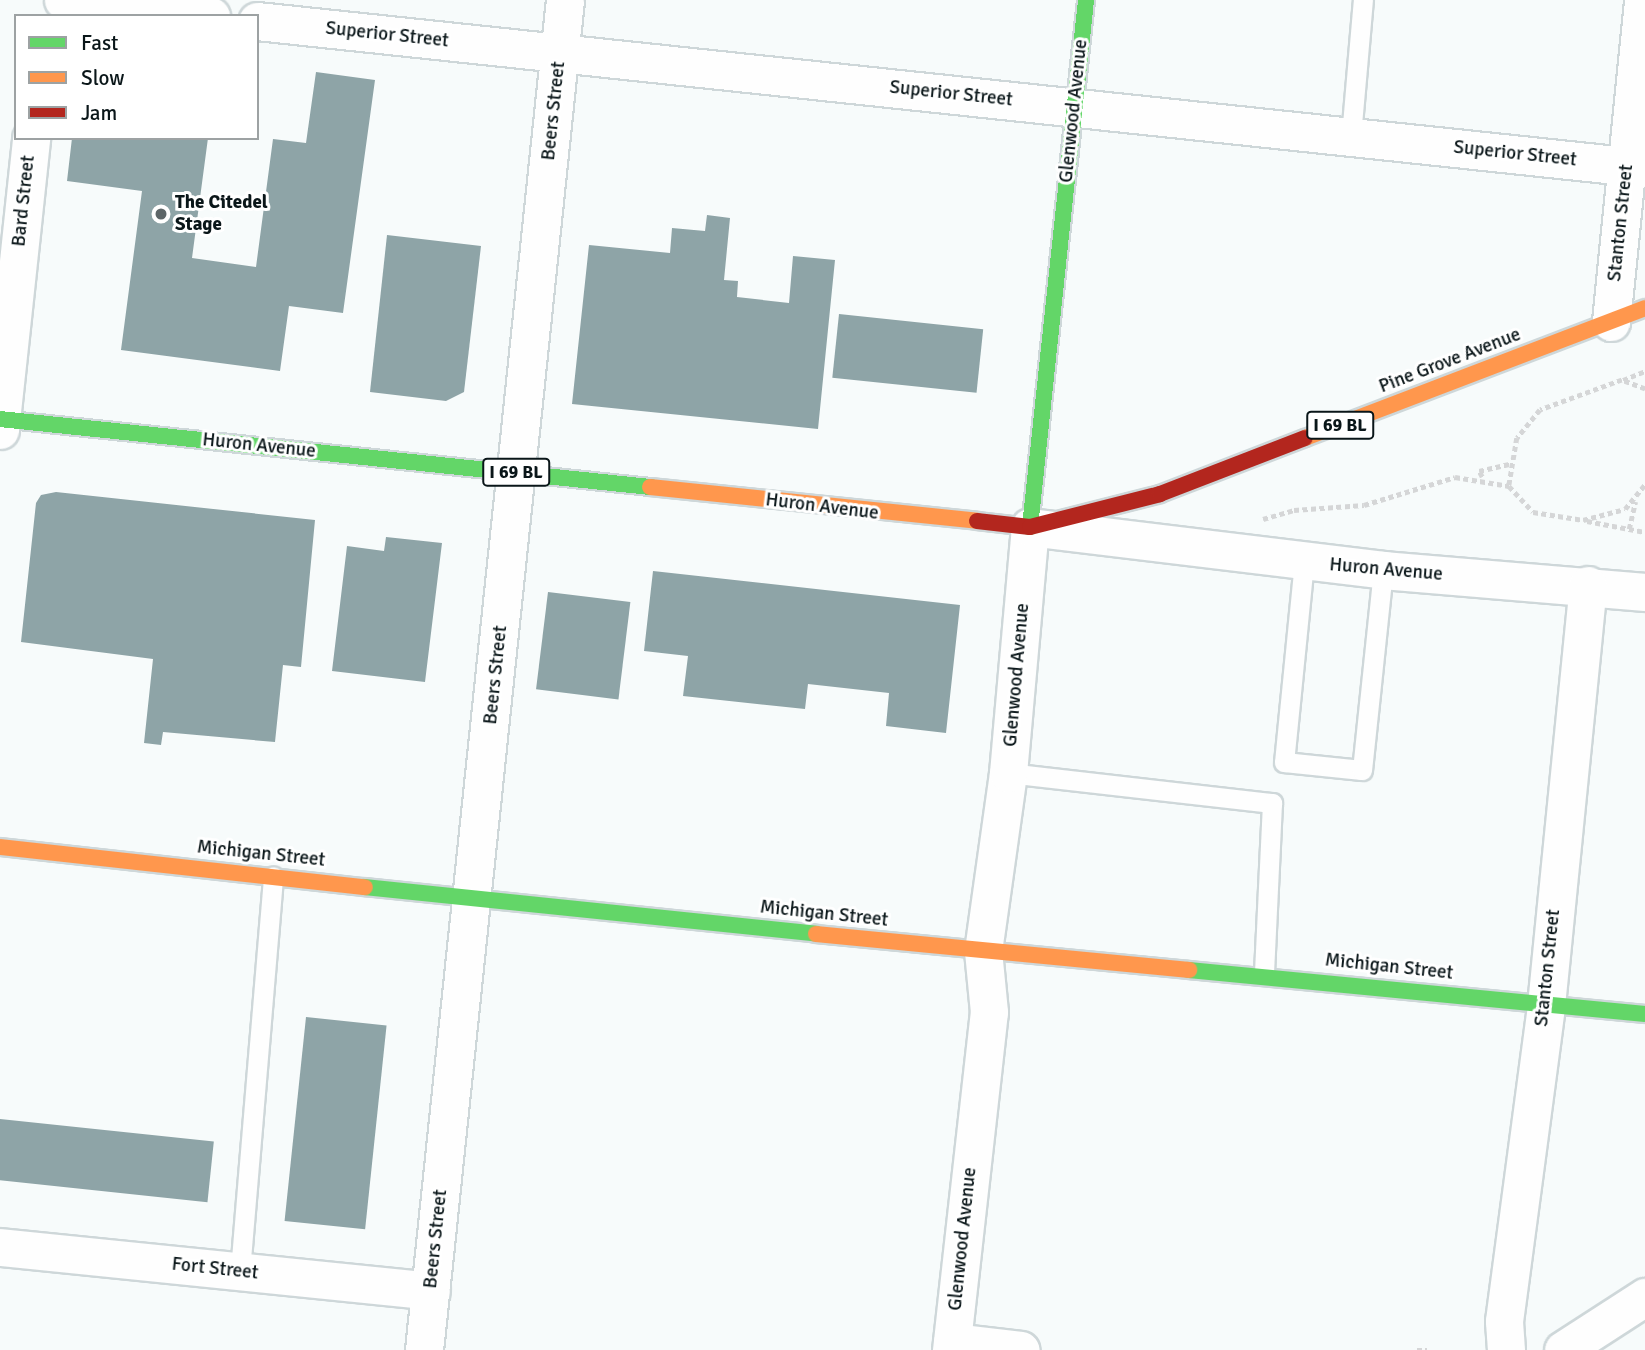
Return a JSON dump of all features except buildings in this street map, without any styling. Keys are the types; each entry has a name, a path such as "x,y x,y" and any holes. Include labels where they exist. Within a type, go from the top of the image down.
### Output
{"street":[{"path":"63,0 192,14"},
{"name":"Beers Street","path":"424,1350 518,472 565,0"},
{"name":"Glenwood Avenue","path":"951,1346 989,1012 983,951 1008,773 1030,527 1086,0"},
{"name":"Stanton Street","path":"1611,321 1636,167 1643,0"},
{"name":"Superior Street","path":"259,21 1636,167"},
{"name":"Bard Street","path":"0,423 31,140"},
{"name":"Pine Grove Avenue","path":"1030,527 1160,494 1645,308"},
{"name":"Huron Avenue","path":"0,423 518,472 1030,527 1304,562 1645,592"},
{"name":"Stanton Street","path":"1508,1350 1504,1321 1546,1005 1588,585"},
{"name":"Michigan Street","path":"0,847 983,951 1264,974 1645,1014"},
{"name":"Fort Street","path":"0,1247 431,1291"},
{"path":"1563,1350 1645,1297"},
{"path":"1508,1350 1601,1323"},
{"path":"951,1346 1021,1350"}],"lane":[{"path":"1351,136 1363,0"},
{"path":"1304,562 1284,762 1362,769 1383,570"},
{"path":"1008,773 1272,803 1264,974"},
{"path":"240,1271 273,876"}],"path":[{"path":"1509,486 1510,464 1517,438 1540,410 1645,371"},
{"path":"1622,380 1645,389"},
{"path":"1482,478 1479,471 1510,464"},
{"path":"1255,521 1294,510 1364,505 1440,480 1482,478 1509,486 1533,512 1645,532"},
{"path":"1629,529 1636,501 1645,484"},
{"path":"1583,520 1606,517 1636,501"},
{"path":"1417,1350 1427,1350"}],"traffic: fast":[{"path":"1030,527 1086,0"},
{"path":"0,419 650,487"},
{"path":"365,887 816,934"},
{"path":"1189,970 1645,1014"}],"traffic: slow":[{"path":"1305,438 1645,308"},
{"path":"650,487 977,521"},
{"path":"0,847 365,887"},
{"path":"816,934 1189,970"}],"traffic: jam":[{"path":"977,521 1030,527 1160,494 1305,438"}],"place":[{"name":"The Citedel Stage","path":"161,214"}]}
